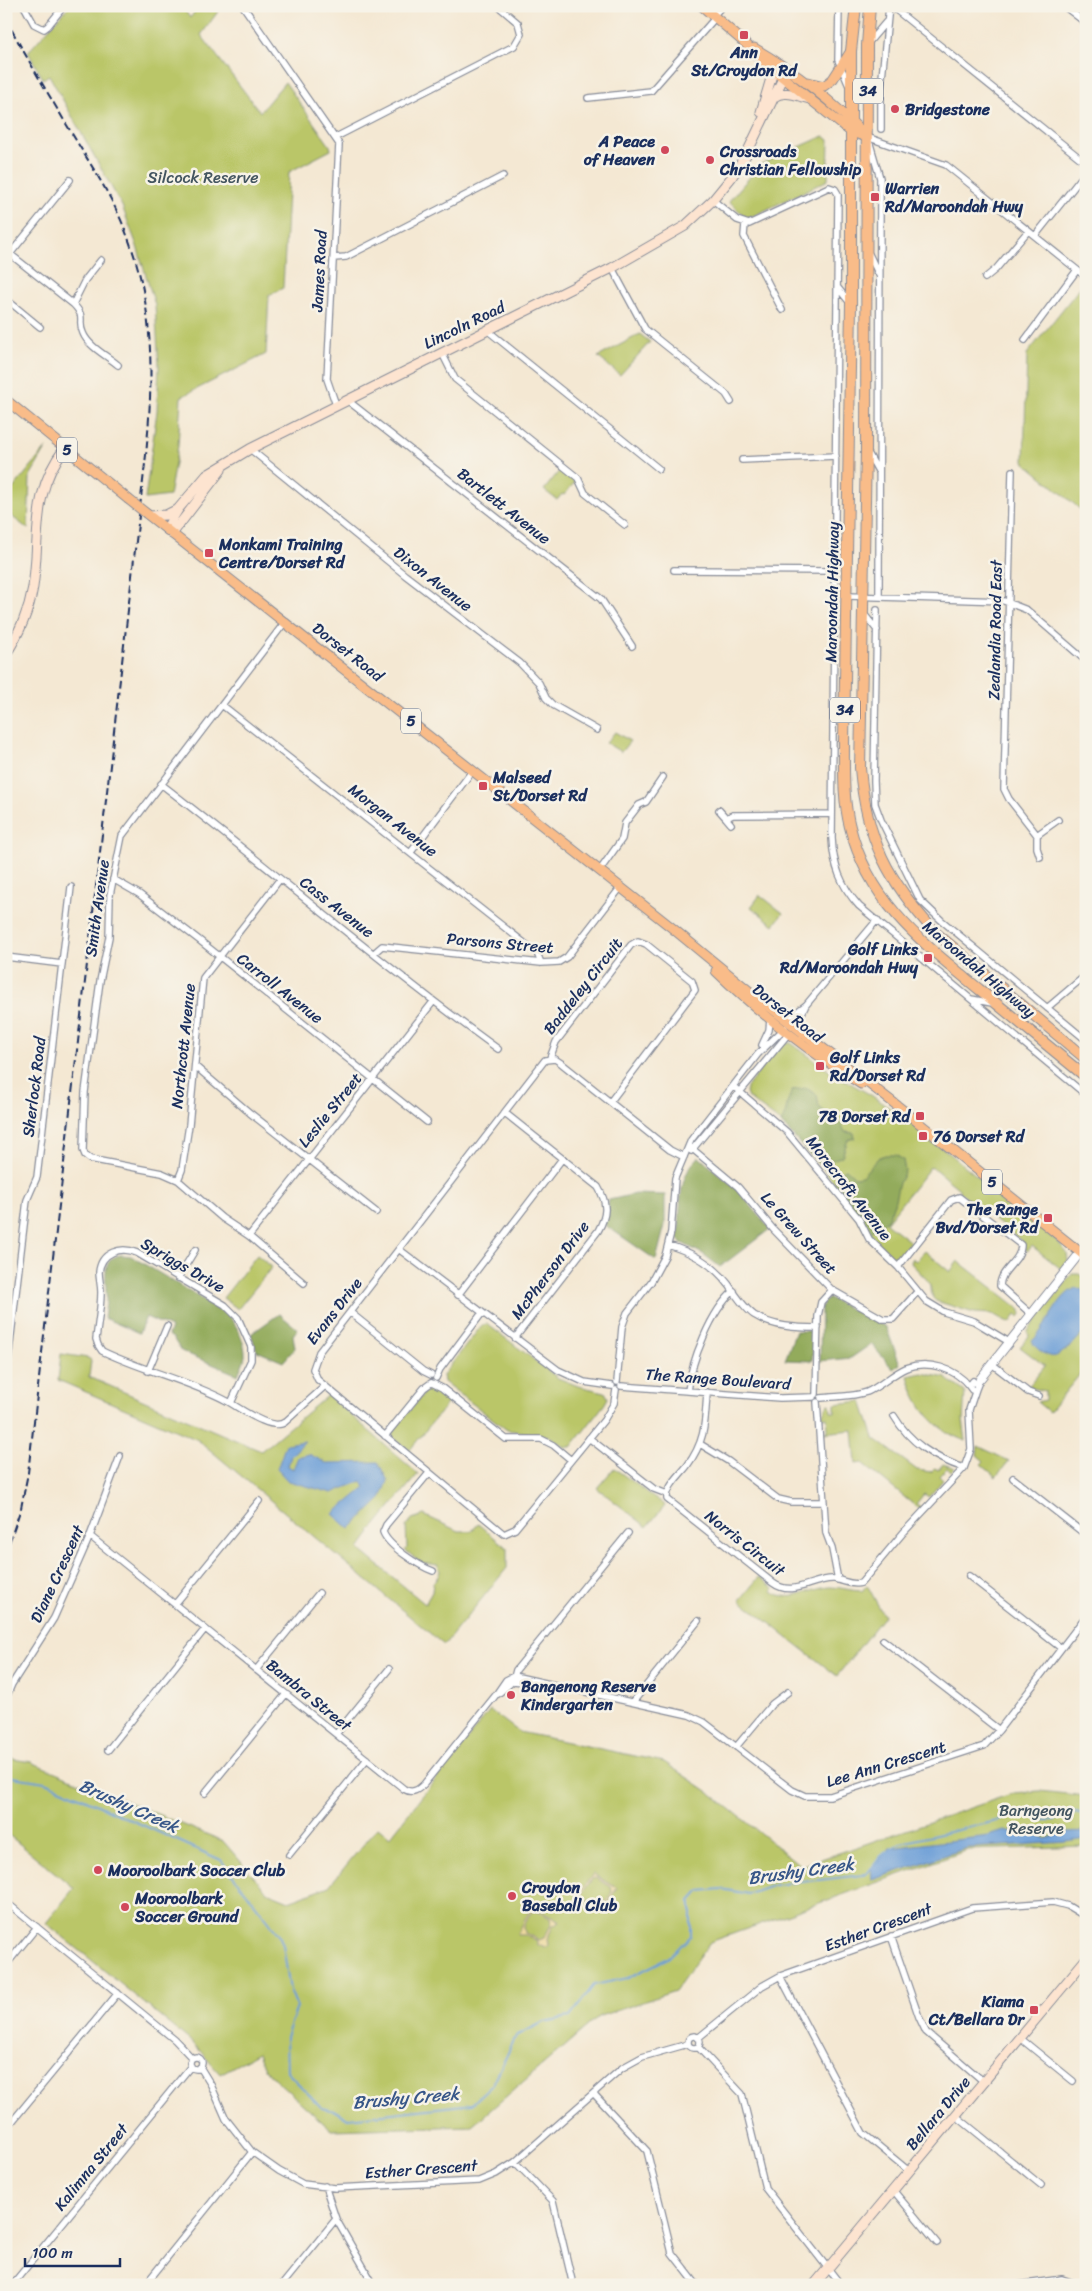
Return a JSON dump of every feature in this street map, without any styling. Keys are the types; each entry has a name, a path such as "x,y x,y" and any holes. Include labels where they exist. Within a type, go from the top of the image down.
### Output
{"highway":[{"name":"Maroondah Highway","path":"856,6 851,52 851,304 844,770 844,796 850,827 871,881 882,898 920,940 1086,1078"},
{"name":"Maroondah Highway","path":"870,6 867,44 866,448 860,768 863,804 874,840 892,877 906,899 936,933 1086,1059"}],"main road":[{"path":"702,6 745,43 785,73 810,99 851,132 867,137"},
{"path":"745,43 769,66 818,86 824,86 834,80 851,52"},
{"name":"Lincoln Road","path":"754,138 772,75 769,66"},
{"name":"Lincoln Road","path":"169,531 179,508 207,475 222,468 250,449 612,268 685,226 713,200 731,178 754,138 785,73"},
{"path":"799,78 851,121 867,137"},
{"path":"772,98 778,94 786,93 810,99"},
{"name":"Dorset Road","path":"6,400 148,515 671,927 781,1016 791,1028 834,1067 899,1107 1083,1255"},
{"path":"6,654 21,626 30,600 44,486 52,465 65,448"},
{"name":"Lincoln Road","path":"169,531 222,468"},
{"path":"148,515 166,515 179,508"},
{"name":"Dorset Road","path":"671,927 742,996 770,1018 791,1028"},
{"name":"Bellara Drive","path":"814,2285 1086,1960"}],"street":[{"path":"24,6 34,24 40,28 48,26 64,6"},
{"path":"242,6 336,138 514,46 521,34 518,23 498,6"},
{"path":"588,98 651,91 722,6"},
{"path":"839,6 838,60 851,90"},
{"path":"881,129 881,88 890,6 1086,163"},
{"path":"1064,6 1086,23"},
{"path":"867,44 887,20"},
{"path":"867,137 946,165 1086,277"},
{"path":"867,137 880,178 879,596"},
{"name":"James Road","path":"336,138 340,144 340,152 327,380 336,405"},
{"path":"1034,236 1086,172"},
{"path":"334,258 346,257 503,176"},
{"path":"70,180 8,256 73,304 81,312 81,329 86,338 118,365"},
{"path":"713,200 737,220 745,224 756,222 829,187 835,189 838,194 832,790 832,855 835,868 850,896 1086,1095"},
{"path":"745,224 744,236 782,310"},
{"path":"985,278 996,269 1028,231"},
{"path":"867,250 880,278"},
{"path":"73,304 85,280 101,260"},
{"path":"612,268 645,329 726,394 731,402"},
{"path":"1025,340 1077,270"},
{"path":"838,288 851,304"},
{"path":"6,299 40,327"},
{"path":"487,330 659,469"},
{"path":"442,353 455,379 578,478 585,493 625,524"},
{"name":"Bartlett Avenue","path":"347,400 601,599 632,646"},
{"path":"866,448 878,472"},
{"name":"Dixon Avenue","path":"250,449 405,574 520,663 539,683 546,698 553,705 597,730"},
{"path":"742,460 836,456"},
{"name":"Zealandia Road East","path":"1012,471 1004,790 1009,800 1037,835"},
{"path":"674,570 835,571"},
{"path":"848,596 1010,603 1027,610 1086,661"},
{"path":"877,610 874,780 875,804 880,820 920,900 941,920 1086,1040"},
{"path":"864,613 877,630"},
{"name":"Smith Avenue","path":"178,1180 162,1173 90,1159 83,1150 85,1092 100,981 109,937 110,895 113,878 122,836 285,622"},
{"name":"Morgan Avenue","path":"222,705 537,952 540,963"},
{"path":"832,790 844,770 833,748"},
{"path":"411,852 473,770"},
{"path":"600,870 622,839 624,823 639,805 646,802 663,777"},
{"name":"Cass Avenue","path":"161,784 230,837 280,880 374,953 433,1002 498,1049"},
{"path":"718,810 732,824"},
{"path":"726,818 733,815 832,814"},
{"path":"1040,857 1037,848 1037,835 1058,820"},
{"name":"Carroll Avenue","path":"113,878 139,894 427,1122"},
{"name":"Northcott Avenue","path":"178,1180 182,1170 189,1125 203,978 280,880"},
{"name":"Sherlock Road","path":"6,1378 27,1200 37,1177 71,887"},
{"name":"Parsons Street","path":"374,953 382,946 389,946 540,963 559,962 568,957 621,887"},
{"path":"781,1016 793,1015 806,1005 877,920"},
{"name":"Baddeley Circuit","path":"550,1058 556,1042 632,945 638,941 646,944 692,981 695,990 610,1102"},
{"path":"6,957 62,964"},
{"path":"1047,1008 1086,975"},
{"path":"971,999 996,1004"},
{"name":"Leslie Street","path":"249,1236 433,1002"},
{"path":"616,1386 624,1320 657,1272 668,1245 673,1218 673,1188 684,1157 799,1019 806,1005"},
{"path":"691,1148 694,1135 734,1087 758,1054 768,1034 770,1018"},
{"path":"758,1054 791,1028"},
{"path":"550,1058 561,1063 670,1150 684,1157"},
{"name":"Evans Drive","path":"550,1058 541,1065 314,1361 313,1369 315,1376 325,1386 498,1531 508,1534 612,1408 616,1386"},
{"path":"195,1066 376,1212"},
{"name":"Morecroft Avenue","path":"734,1087 787,1132 859,1219 869,1239 898,1267 917,1292 937,1309 974,1321 1008,1343"},
{"name":"McPherson Drive","path":"505,1113 598,1188 606,1205 605,1218 598,1231 515,1338"},
{"name":"Le Grew Street","path":"691,1148 738,1186 785,1242 832,1290 883,1319 889,1320 893,1319 917,1292"},
{"path":"458,1295 562,1159"},
{"path":"178,1180 222,1218 249,1236 304,1283"},
{"path":"898,1267 951,1200 959,1197 1020,1245 1019,1255 1003,1275 1000,1283 1003,1289 1032,1313"},
{"path":"668,1245 680,1248 708,1264 734,1291 749,1311 762,1319 792,1327 818,1328"},
{"name":"Spriggs Drive","path":"231,1403 251,1360 251,1347 238,1318 231,1309 137,1253 128,1250 113,1252 105,1258 100,1267 101,1292 96,1339 98,1345 105,1352 231,1403 262,1420 278,1426 325,1386"},
{"path":"178,1278 195,1250"},
{"name":"The Range Boulevard","path":"400,1250 546,1362 571,1377 594,1384 790,1399 817,1398 860,1394 875,1388 907,1368 923,1365 946,1369 973,1384"},
{"path":"973,1384 1083,1255"},
{"path":"832,1290 821,1302 818,1328 817,1398 826,1533 835,1562 836,1580"},
{"path":"690,1391 692,1370 697,1350 723,1302 734,1291"},
{"path":"351,1313 506,1439 541,1439 553,1445 571,1460"},
{"path":"385,1436 440,1369 482,1313"},
{"path":"148,1371 167,1326"},
{"path":"992,1364 1028,1392 1040,1396"},
{"name":"Norris Circuit","path":"667,1494 669,1502 778,1587 789,1589 836,1580 853,1584 861,1582 903,1533 964,1468 971,1449 969,1410 973,1384"},
{"path":"589,1438 654,1489 667,1494 699,1446 707,1413 709,1392"},
{"path":"894,1416 905,1432 920,1447 939,1458 964,1468"},
{"path":"699,1446 716,1454 778,1499 791,1502 824,1500"},
{"name":"Diane Crescent","path":"6,1698 12,1684 54,1618 90,1536 120,1456"},
{"path":"429,1473 382,1532 387,1539 416,1564 433,1572"},
{"path":"1013,1478 1086,1536"},
{"path":"176,1603 259,1501"},
{"name":"Bambra Street","path":"90,1536 176,1603 407,1791 418,1790 506,1680 514,1678 516,1670 628,1533"},
{"path":"969,1576 1061,1648"},
{"path":"256,1670 319,1593"},
{"name":"Lee Ann Crescent","path":"514,1678 633,1702 697,1718 792,1790 805,1796 823,1797 979,1749 988,1743 1086,1616"},
{"path":"633,1702 698,1621"},
{"path":"108,1750 206,1629"},
{"path":"882,1640 999,1730"},
{"path":"336,1734 389,1669"},
{"path":"736,1747 772,1704 788,1692"},
{"path":"205,1793 286,1694"},
{"path":"289,1855 367,1759"},
{"path":"6,1902 176,2040 192,2058"},
{"name":"Esther Crescent","path":"698,2038 762,1986 780,1976 972,1908 1047,1902 1068,1906 1085,1917"},
{"path":"6,1965 37,1927"},
{"path":"891,1936 926,2032 983,2081"},
{"path":"780,1976 863,2133 908,2171"},
{"path":"6,2129 118,1992"},
{"path":"698,2048 700,2042 698,2038 691,2038 688,2044 692,2048 698,2048 742,2094 765,2188 841,2285"},
{"path":"1020,2038 1073,2081"},
{"name":"Esther Crescent","path":"200,2067 211,2085 226,2119 252,2152 279,2171 303,2184 335,2188 479,2181 496,2174 515,2162 622,2068 642,2057 688,2044"},
{"path":"198,2057 201,2060 200,2067 194,2069 191,2066 192,2058 198,2057"},
{"name":"Kalimna Street","path":"12,2285 191,2066"},
{"path":"594,2094 648,2150 672,2253 697,2285"},
{"path":"955,2115 1040,2185"},
{"path":"145,2285 252,2152"},
{"path":"515,2162 553,2201 573,2285"},
{"path":"324,2186 336,2220 374,2285"},
{"path":"893,2190 937,2243"},
{"path":"282,2285 336,2220"},
{"path":"1018,2285 1062,2280 1079,2285"}],"green space":[{"name":"Silcock Reserve","path":"69,6 182,6 190,18 199,6 222,6 201,35 260,112 285,82 331,150 289,172 283,288 269,295 266,354 181,397 178,446 169,496 145,499 157,411 159,366 155,305 136,243 122,206 49,75 43,79 28,52"},
{"path":"824,136 829,140 828,180 747,219 729,201 761,164"},
{"path":"1082,285 1086,285 1086,514 1024,462 1027,354"},
{"path":"640,334 650,342 620,375 598,357"},
{"path":"47,447 30,476 28,529 6,512 6,497"},
{"path":"560,470 575,482 557,500 544,490"},
{"path":"615,732 630,741 621,752 606,743"},
{"path":"760,895 783,913 774,925 751,907"},
{"path":"784,1043 791,1043 832,1073 871,1095 915,1126 929,1142 944,1149 1058,1242 1067,1253 1068,1261 1061,1269 1032,1246 1028,1251 1024,1248 1024,1243 959,1192 959,1189 931,1166 886,1223 912,1243 901,1256 892,1257 866,1229 823,1168 799,1139 781,1122 748,1098 746,1093 747,1087"},
{"path":"806,1088 817,1095 819,1107 841,1124 845,1132 854,1133 855,1138 848,1140 842,1156 820,1166 781,1123 788,1099 793,1090"},
{"path":"885,1155 896,1155 903,1160 905,1171 887,1220 868,1234 834,1185 836,1173 846,1169 855,1177 862,1176 878,1158"},
{"path":"699,1157 738,1190 770,1229 720,1267 703,1254 680,1242 678,1238 683,1184 691,1165"},
{"path":"635,1194 665,1195 665,1225 656,1260 605,1225 609,1200"},
{"path":"925,1251 950,1272 958,1261 1021,1310 1019,1317 1016,1315 1010,1323 992,1314 974,1313 936,1301 933,1298 929,1282 910,1262 912,1258 916,1261"},
{"path":"121,1255 131,1256 227,1314 237,1328 244,1345 244,1361 238,1375 181,1351 173,1338 168,1335 171,1328 146,1317 139,1333 104,1318 106,1268 111,1260"},
{"path":"257,1255 272,1267 238,1309 223,1298"},
{"path":"1072,1274 1079,1274 1086,1279 1086,1367 1049,1412 1037,1402 1045,1400 1045,1391 1028,1387 1045,1366 1020,1347 1029,1336 1028,1331"},
{"path":"829,1298 886,1327 900,1364 893,1369 871,1344 851,1358 820,1361 821,1308"},
{"path":"279,1314 298,1329 293,1335 295,1348 283,1362 257,1351 251,1334"},
{"path":"487,1324 558,1378 578,1386 605,1392 608,1398 604,1405 571,1447 565,1447 549,1436 507,1430 444,1382 443,1375 482,1325"},
{"path":"796,1331 814,1331 812,1361 785,1360"},
{"path":"61,1354 91,1360 89,1377 261,1451 328,1395 418,1474 370,1532 359,1549 425,1604 432,1592 433,1583 440,1572 438,1565 421,1563 405,1550 407,1548 406,1527 412,1519 424,1515 458,1531 472,1531 478,1524 507,1548 507,1568 444,1645 198,1440 58,1380"},
{"path":"922,1373 946,1378 965,1392 963,1420 966,1441 945,1431 936,1424 916,1398 908,1376"},
{"path":"433,1387 451,1399 409,1451 394,1439 392,1433 427,1389"},
{"path":"862,1401 874,1438 917,1470 931,1472 935,1468 938,1470 943,1464 955,1468 951,1472 947,1468 939,1476 943,1480 929,1497 924,1494 916,1504 921,1507 919,1509 862,1463 856,1464 853,1430 822,1433 828,1431 827,1417 821,1417 828,1404 830,1404 831,1412 835,1412 835,1404"},
{"path":"978,1446 1009,1461 996,1477 981,1464 984,1461 977,1455"},
{"path":"614,1468 665,1505 647,1527 597,1488"},
{"path":"759,1577 774,1588 772,1591 786,1596 800,1595 830,1587 862,1591 867,1585 884,1616 837,1676 740,1600"},
{"name":"Barngeong Reserve","path":"490,1710 519,1732 664,1762 713,1795 801,1866 1014,1793 1039,1791 1086,1796 1086,1846 968,1850 710,1942 675,1991 598,2017 472,2126 331,2130 264,2069 258,2053 220,2074 193,2043 46,1923 74,1888 6,1833 6,1758 31,1762 223,1841 267,1892 289,1901 329,1886 378,1827 390,1837"}],"sand":[{"path":"593,1874 617,1888 602,1912 582,1899 576,1898","holes":["597,1878 611,1887 612,1892 603,1906 597,1907 581,1895 592,1879"]},
{"path":"531,1903 535,1904 537,1909 560,1922 553,1926 547,1939 548,1945 545,1948 538,1945 538,1941 525,1935 517,1935 529,1912 528,1905","holes":["537,1911 550,1918 551,1925 544,1938 539,1940 525,1933 524,1926 531,1912"]}],"water":[{"path":"1076,1288 1086,1291 1087,1316 1085,1330 1080,1337 1059,1354 1053,1357 1050,1356 1036,1347 1032,1341 1057,1305 1069,1292"},
{"path":"305,1441 291,1456 288,1466 293,1469 298,1457 309,1454 326,1463 378,1462 388,1481 381,1499 350,1529 333,1514 365,1488 362,1481 332,1493 288,1481 277,1469 286,1444"},
{"path":"1004,1831 1030,1834 1046,1839 1065,1832 1086,1831 1086,1839 1067,1842 967,1848 872,1880 871,1869 890,1848 989,1836"}],"waterway":[{"name":"Brushy Creek","path":"6,1776 46,1782 221,1860 279,1935 283,1945 290,1990 297,2007 286,2037 287,2072 322,2108 335,2111 348,2118 472,2104 493,2084 516,2036 544,2022 570,2017 594,1985 628,1978 668,1958 691,1936 691,1901 700,1891 721,1889 749,1894 775,1885 863,1875 888,1851"},
{"name":"Brushy Creek","path":"892,1848 901,1843 997,1821 1006,1816 1029,1814 1041,1820 1054,1820 1076,1812 1086,1815"}],"railway":[{"path":"6,19 42,84 107,191 124,226 137,264 143,291 150,345 150,400 146,455 28,1473 21,1508 6,1552"}],"place":[{"name":"Ann St/Croydon Rd","path":"744,35"},
{"name":"Bridgestone","path":"895,109"},
{"name":"A Peace of Heaven","path":"665,150"},
{"name":"Crossroads Christian Fellowship","path":"710,160"},
{"name":"Warrien Rd/Maroondah Hwy","path":"875,197"},
{"name":"Monkami Training Centre/Dorset Rd","path":"209,553"},
{"name":"Malseed St/Dorset Rd","path":"483,786"},
{"name":"Golf Links Rd/Maroondah Hwy","path":"928,958"},
{"name":"Golf Links Rd/Dorset Rd","path":"820,1066"},
{"name":"78 Dorset Rd","path":"920,1116"},
{"name":"76 Dorset Rd","path":"923,1136"},
{"name":"The Range Bvd/Dorset Rd","path":"1048,1218"},
{"name":"Bangenong Reserve Kindergarten","path":"511,1695"},
{"name":"Mooroolbark Soccer Club","path":"98,1870"},
{"name":"Croydon Baseball Club","path":"512,1896"},
{"name":"Mooroolbark Soccer Ground","path":"125,1907"},
{"name":"Kiama Ct/Bellara Dr","path":"1034,2010"}]}
